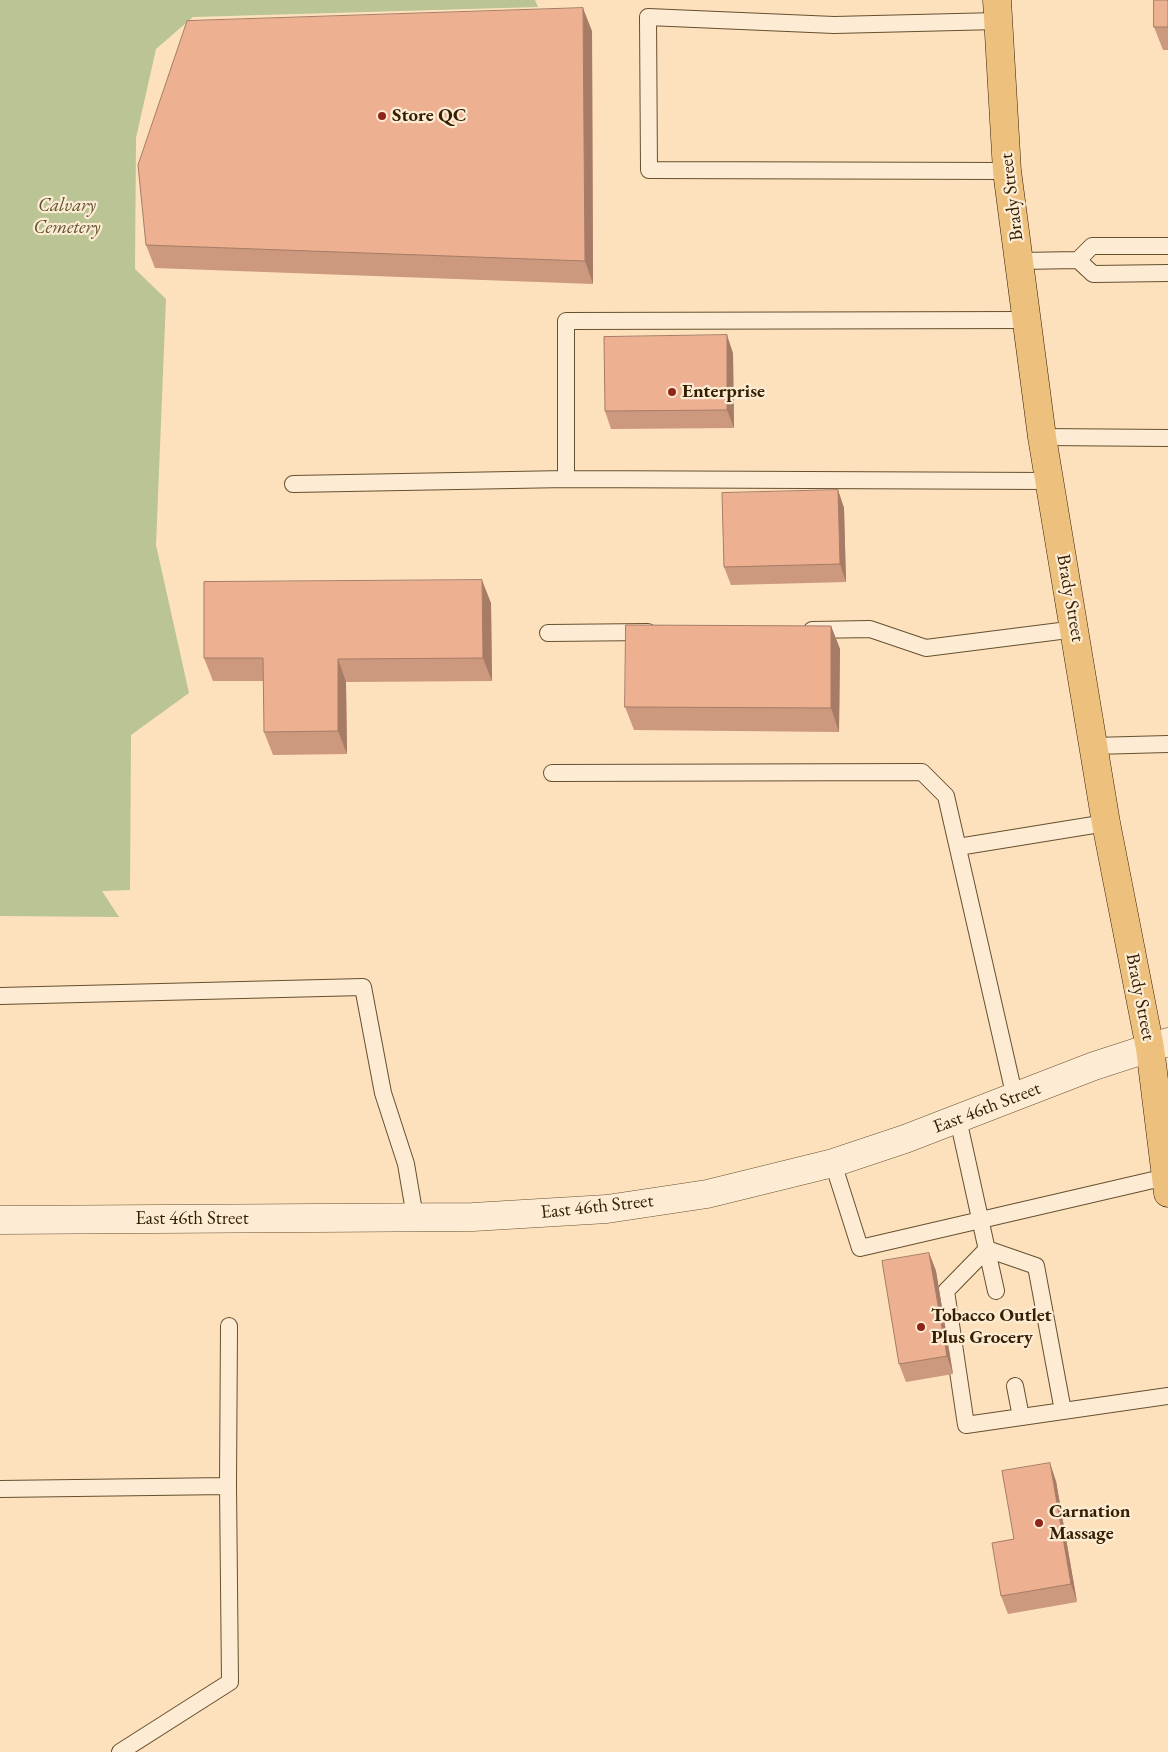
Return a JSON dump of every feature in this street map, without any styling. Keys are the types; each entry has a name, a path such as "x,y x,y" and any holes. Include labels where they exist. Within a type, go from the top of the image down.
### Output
{"highway":[{"name":"Brady Street","path":"997,11 1007,171 1042,438 1076,628 1106,823 1159,1044 1167,1185"}],"street":[{"name":"East 46th Street","path":"0,1220 473,1217 606,1209 707,1194 833,1163 1015,1098 1094,1066 1159,1044"}],"lane":[{"path":"997,11 834,25 648,17 649,170 1007,171"},
{"path":"1020,261 1078,260 1092,246 1168,246"},
{"path":"1078,260 1093,274 1168,273"},
{"path":"566,478 566,321 1026,320"},
{"path":"1042,438 1168,438"},
{"path":"293,484 566,478 1049,481"},
{"path":"792,630 870,629 926,648 1076,628"},
{"path":"548,633 665,632"},
{"path":"1093,746 1168,744"},
{"path":"552,773 922,772 946,796 1015,1098"},
{"path":"958,847 1106,823"},
{"path":"0,996 363,987 383,1093 406,1164 415,1217"},
{"path":"958,1119 996,1291"},
{"path":"833,1163 860,1248 981,1219 1167,1185"},
{"path":"986,1249 1036,1266 1063,1411"},
{"path":"986,1249 946,1291 966,1425 1168,1396"},
{"path":"120,1752 230,1682 229,1326"},
{"path":"1015,1386 1021,1417"},
{"path":"0,1488 228,1486"}],"green space":[{"name":"Calvary Cemetery","path":"0,0 535,0 538,7 193,17 156,49 136,138 135,269 166,299 156,545 189,693 131,735 130,890 102,891 119,917 0,916"}],"building":[{"path":"1154,0 1168,0 1168,27 1154,27"},
{"name":"Store QC","path":"583,8 585,261 146,245 138,165 187,21"},
{"name":"Enterprise","path":"727,335 727,410 605,411 604,337"},
{"path":"838,490 840,564 724,567 722,493"},
{"path":"482,580 483,658 338,659 338,731 264,732 263,658 204,658 204,582"},
{"path":"626,625 831,626 831,708 625,707"},
{"name":"Tobacco Outlet Plus Grocery","path":"929,1253 947,1356 899,1364 882,1261"},
{"name":"Carnation Massage","path":"1050,1463 1071,1584 1001,1596 992,1543 1014,1539 1002,1471"}],"place":[{"name":"Store QC","path":"382,116"},
{"name":"Enterprise","path":"672,392"},
{"name":"Tobacco Outlet Plus Grocery","path":"921,1327"},
{"name":"Carnation Massage","path":"1039,1523"}]}
